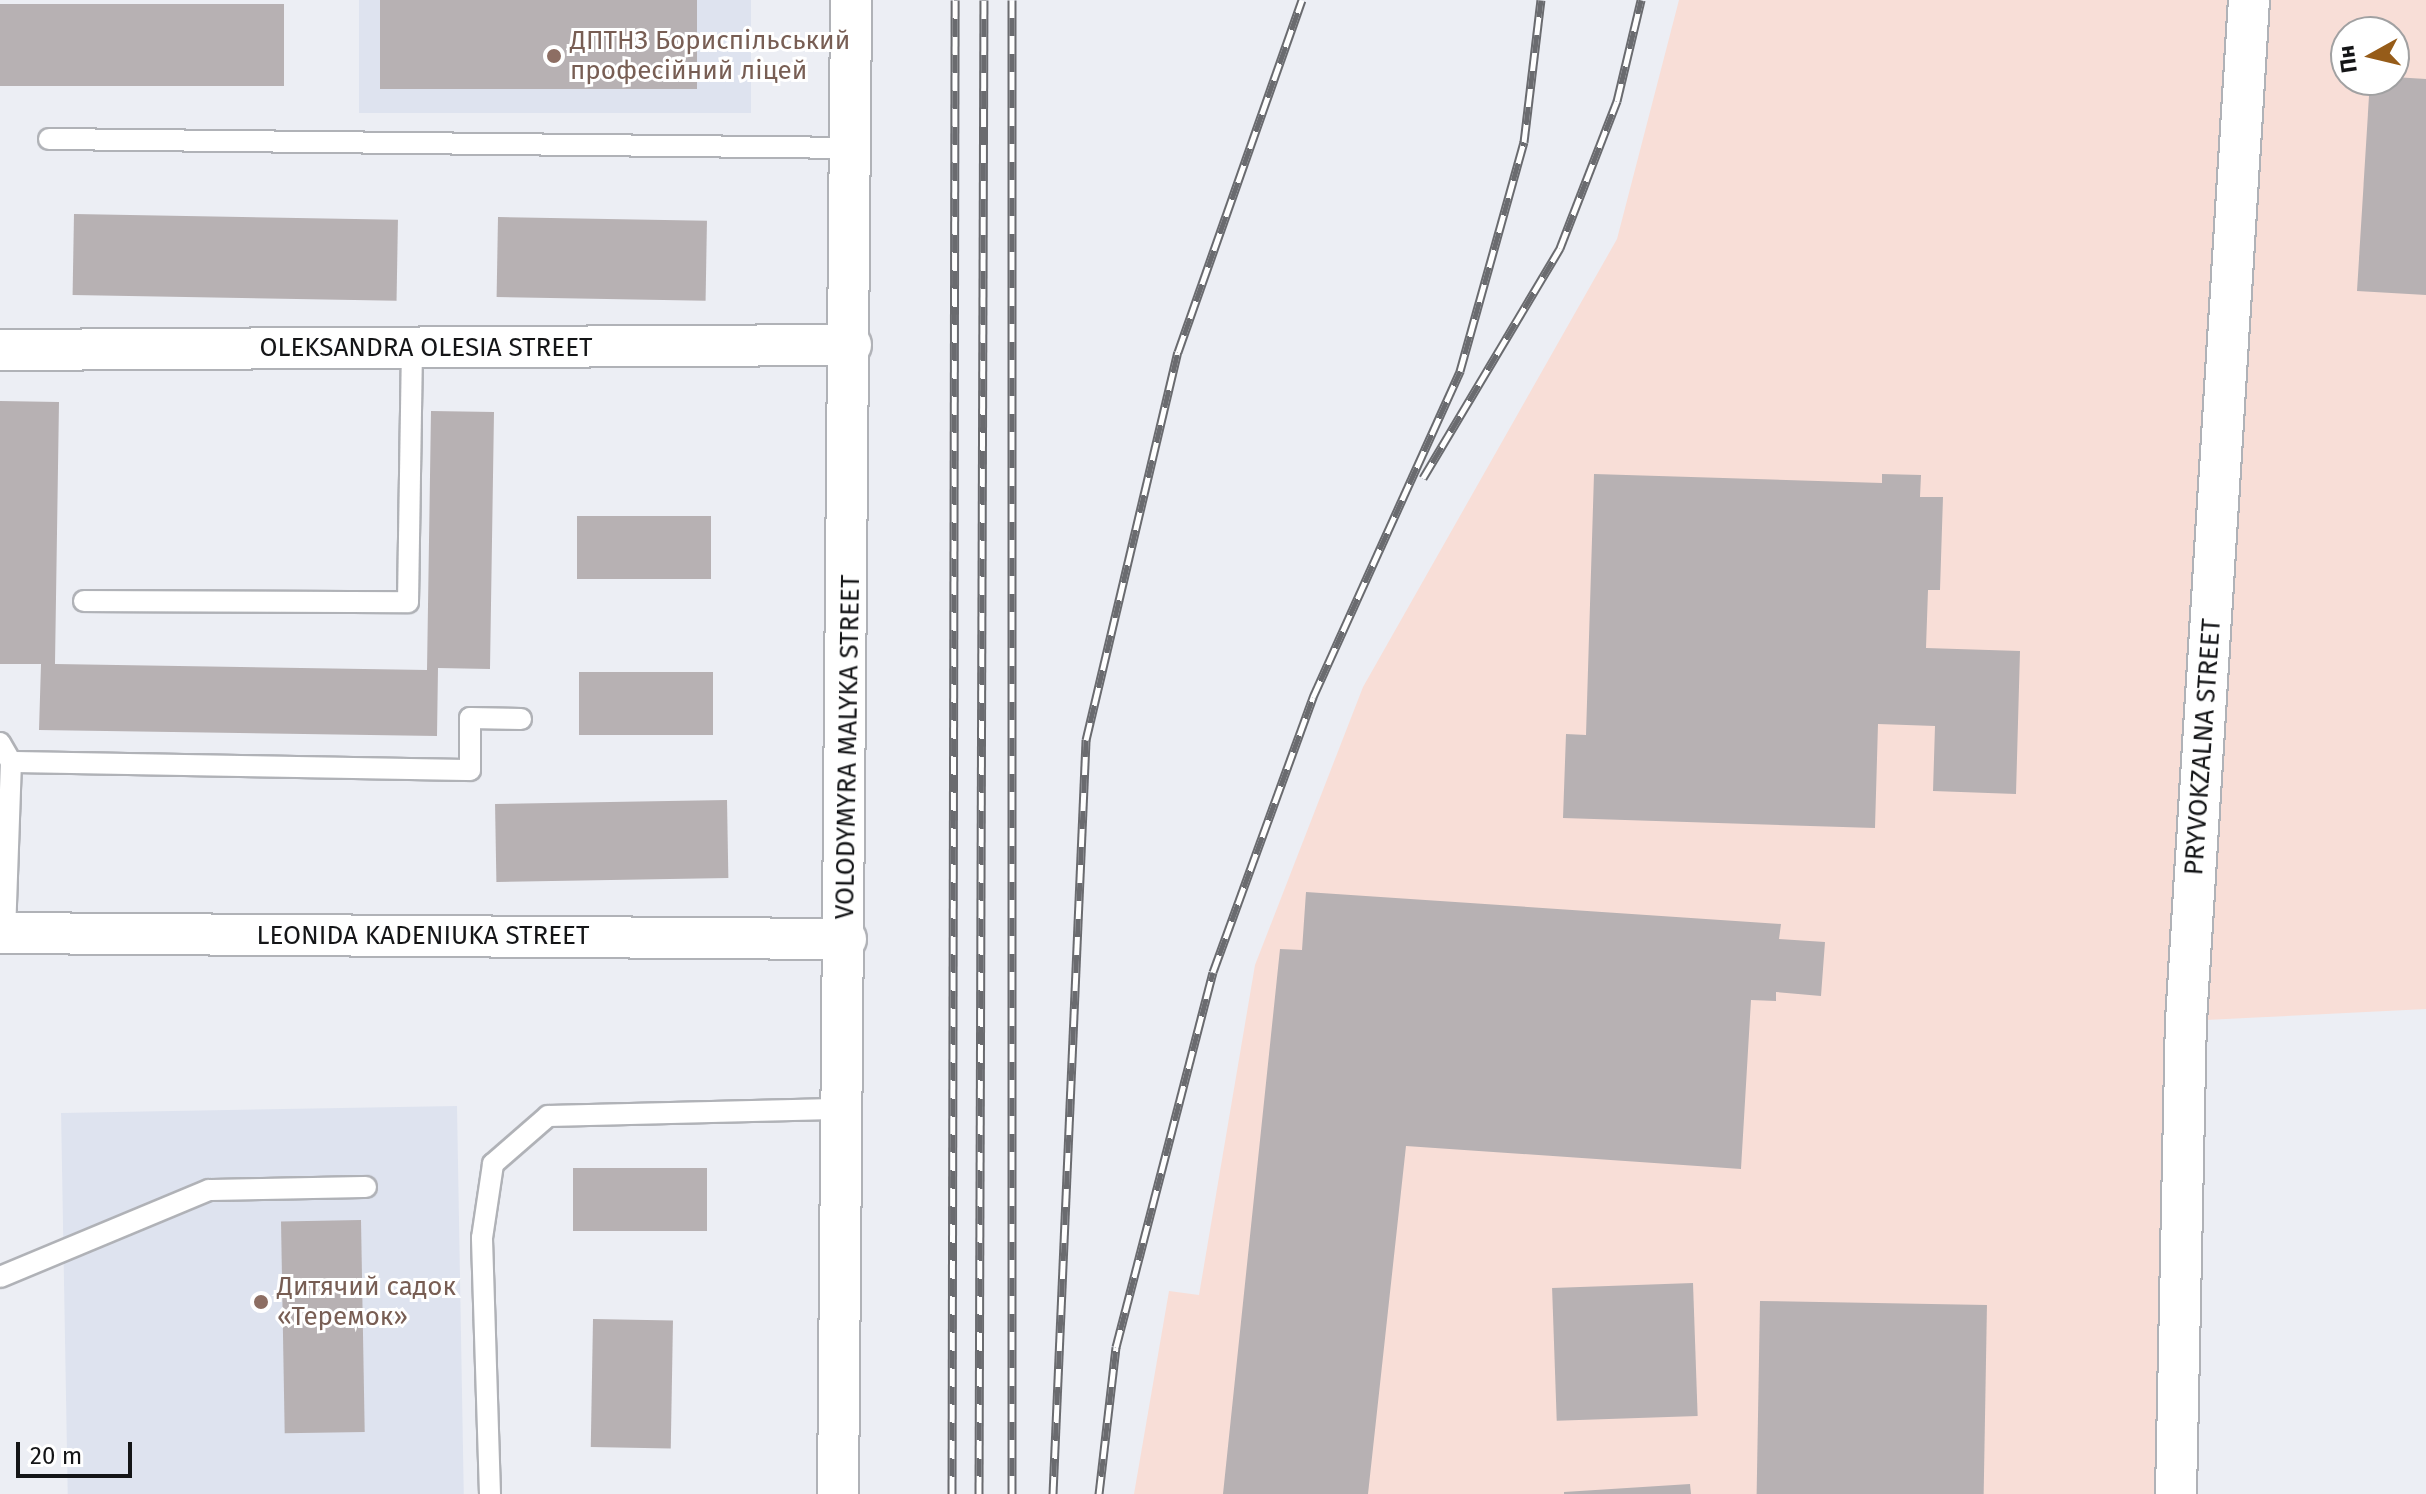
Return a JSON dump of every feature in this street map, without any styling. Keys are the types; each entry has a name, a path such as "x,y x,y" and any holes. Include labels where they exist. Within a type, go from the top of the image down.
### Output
{"street":[{"name":"VOLODYMYRA MALYKA STREET","path":"838,1494 846,939 851,0"},
{"name":"PRYVOKZALNA STREET","path":"2176,1494 2186,1021 2249,0"},
{"name":"OLEKSANDRA OLESIA STREET","path":"0,350 851,345"},
{"name":"LEONIDA KADENIUKA STREET","path":"3,933 846,939"}],"lane":[{"path":"49,139 852,148"},
{"path":"84,601 408,602 412,348"},
{"path":"11,762 470,770 470,718 521,719"},
{"path":"0,743 11,762 3,933"},
{"path":"490,1494 482,1238 493,1164 548,1116 844,1109"},
{"path":"0,1277 209,1190 366,1187"}],"shaded area":[{"name":"ДПТНЗ Бориспільський професійний ліцей","path":"359,0 751,0 751,113 359,113"},
{"path":"1679,0 2426,0 2426,1009 2186,1021 2176,1494 1134,1494 1169,1291 1199,1295 1255,965 1363,687 1617,239"},
{"name":"Дитячий садок «Теремок»","path":"457,1106 464,1494 68,1494 61,1113"}],"building":[{"name":"ДПТНЗ Бориспільський професійний ліцей","path":"380,0 697,0 697,89 380,89"},
{"path":"0,4 284,4 284,86 0,86"},
{"path":"2410,78 2426,79 2426,295 2357,291 2369,96 2410,96"},
{"path":"74,214 398,220 397,301 73,295"},
{"path":"498,217 707,221 706,301 497,297"},
{"path":"0,401 59,402 55,664 427,670 431,411 494,412 490,669 438,668 437,736 39,730 41,664 0,664"},
{"path":"1594,474 1882,483 1882,474 1921,475 1920,497 1943,497 1940,590 1928,590 1926,648 2020,651 2016,794 1933,791 1935,726 1878,724 1875,828 1563,818 1566,734 1586,735"},
{"path":"577,516 711,516 711,579 577,579"},
{"path":"579,672 713,672 713,735 579,735"},
{"path":"727,800 728,878 496,882 495,804"},
{"path":"1306,892 1781,924 1779,939 1825,942 1821,996 1776,992 1776,1001 1751,1000 1741,1169 1406,1146 1368,1494 1223,1494 1280,949 1302,950"},
{"path":"573,1168 707,1168 707,1231 573,1231"},
{"name":"Дитячий садок «Теремок»","path":"361,1220 365,1432 285,1433 281,1221"},
{"path":"1693,1283 1698,1416 1557,1421 1552,1288"},
{"path":"1760,1301 1987,1305 1984,1494 1757,1494"},
{"path":"593,1319 673,1320 671,1448 591,1447"},
{"path":"1690,1484 1691,1494 1564,1494 1564,1492"}],"railway":[{"path":"952,1494 955,0"},
{"path":"979,1494 984,0"},
{"path":"1012,0 1012,1494"},
{"path":"1053,1494 1086,740 1178,352 1302,0"},
{"path":"1099,1494 1116,1347 1213,972 1313,697 1460,371 1524,142 1541,0"},
{"path":"1423,478 1560,248 1617,101 1641,0"}],"place":[{"name":"ДПТНЗ Бориспільський професійний ліцей","path":"554,56"},
{"name":"Дитячий садок «Теремок»","path":"261,1302"}]}
